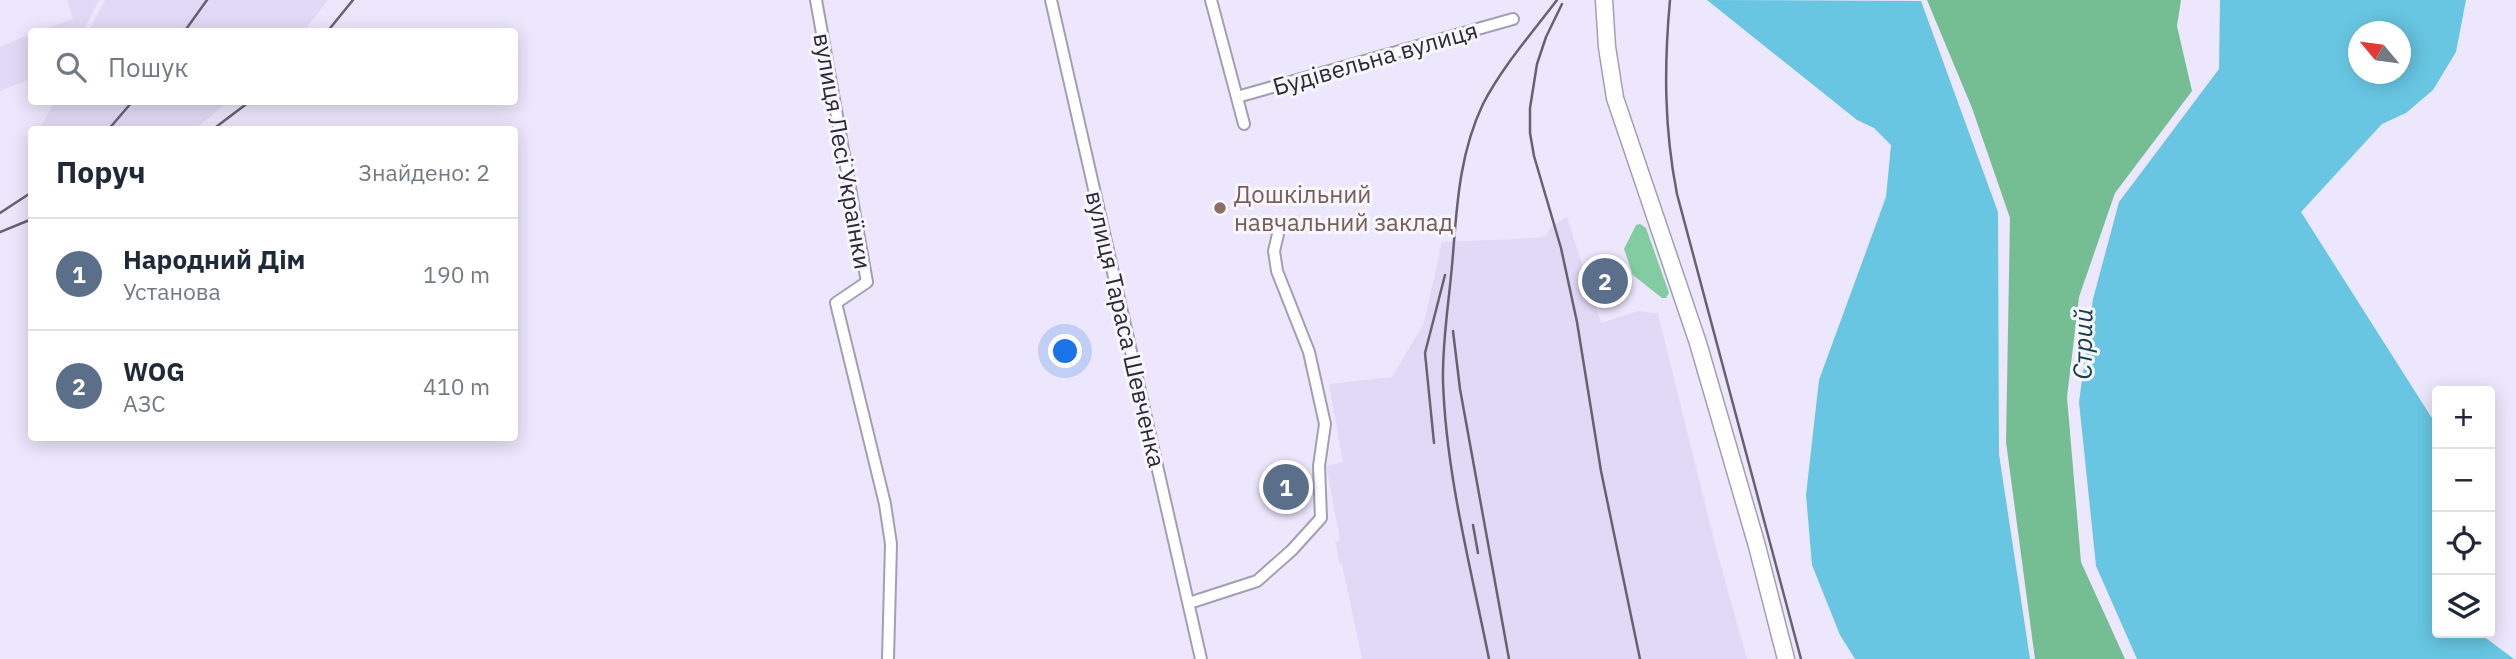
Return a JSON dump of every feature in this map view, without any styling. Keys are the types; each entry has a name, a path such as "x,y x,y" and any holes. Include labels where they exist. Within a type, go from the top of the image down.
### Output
{"highway":[{"path":"1604,0 1607,47 1615,98 1698,342 1786,659"}],"street":[{"name":"вулиця Лесі Українки","path":"816,0 867,282 836,303 885,504 891,544 888,659"},
{"name":"вулиця Тараса Шевченка","path":"1051,0 1201,659"},
{"path":"1211,0 1244,124"},
{"name":"Будівельна вулиця","path":"1237,97 1513,19"},
{"path":"1189,603 1257,581 1292,551 1321,518 1319,466 1325,424 1309,352 1277,271 1273,251 1278,234"}],"shaded area":[{"path":"67,0 99,0 85,28 48,28 73,19"},
{"path":"105,0 328,0 306,28 91,28"},
{"path":"28,35 28,80 0,91 0,47"},
{"path":"52,105 224,105 199,126 42,126"},
{"path":"1567,217 1601,323 1638,311 1658,314 1716,548 1747,659 1362,659 1335,542 1340,540 1326,466 1343,462 1329,384 1392,377 1424,323 1442,242 1537,238 1546,236 1551,226"}],"green space":[{"path":"1927,0 2181,0 2177,26 2192,91 2115,193 2079,297 2067,397 2081,562 2125,659 2035,659 2006,442 2010,218 1972,108"},
{"path":"1640,224 1646,228 1669,293 1666,298 1662,298 1633,275 1624,249 1636,225"}],"water":[{"path":"1707,0 1921,1 1998,212 1999,454 2030,659 1855,659 1840,635 1812,565 1806,495 1819,380 1886,197 1891,145 1874,128 1857,120"},
{"path":"2220,0 2466,0 2456,52 2433,90 2406,113 2382,124 2301,212 2432,418 2432,638 2486,638 2514,659 2137,659 2096,566 2079,402 2093,299 2119,202 2219,69"}],"railway":[{"path":"187,28 207,0"},
{"path":"330,28 353,0"},
{"path":"1489,659 1460,521 1445,416 1444,349 1456,216 1464,159 1483,104 1508,64 1557,0"},
{"path":"1670,0 1666,97 1677,194 1801,659"},
{"path":"1562,4 1537,64 1530,108 1530,133 1534,156 1561,248 1577,322 1601,471 1640,659"},
{"path":"111,126 129,105"},
{"path":"217,126 245,105"},
{"path":"0,213 28,195"},
{"path":"0,232 28,221"},
{"path":"1434,443 1425,353 1445,275"},
{"path":"1453,331 1460,389 1509,659"},
{"path":"1473,525 1478,553"}],"place":[{"name":"Дошкільний навчальний заклад","path":"1220,208"},
{"name":"WOG","path":"1605,281"},
{"name":"Народний Дім","path":"1286,487"}],"water label":[{"name":"Стрий","path":"2082,344"}]}
